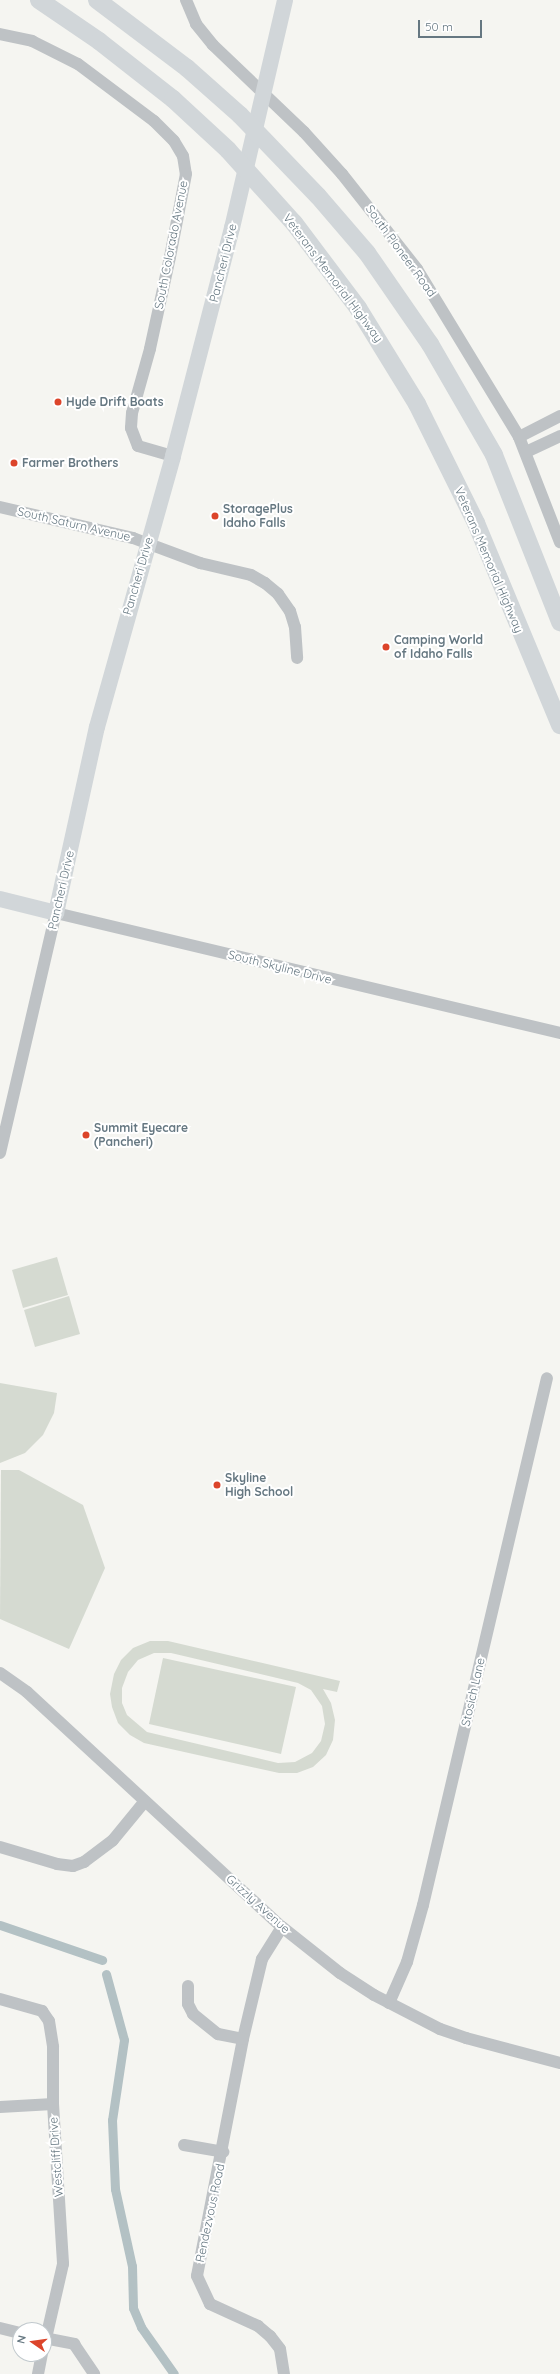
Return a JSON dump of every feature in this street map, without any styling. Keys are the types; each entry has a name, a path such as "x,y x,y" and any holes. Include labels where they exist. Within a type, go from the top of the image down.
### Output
{"highway":[{"name":"Veterans Memorial Highway","path":"39,0 99,41 173,99 228,150 294,223 358,308 417,404 469,509 560,725"},
{"path":"97,0 187,68 240,115 318,196 367,253 430,344 494,455 560,622"}],"main road":[{"name":"Pancheri Drive","path":"56,912 97,727 173,456 232,228 285,0"},
{"name":"South Skyline Drive","path":"0,900 56,912"}],"street":[{"name":"South Pioneer Road","path":"186,0 196,24 213,45 304,132 342,174 394,239 448,317 519,437 560,542"},
{"name":"South Colorado Avenue","path":"0,34 32,41 78,64 154,121 174,141 183,156 186,174 150,349 132,413 131,428 138,446 173,456"},
{"path":"519,437 560,416"},
{"path":"526,452 560,436"},
{"name":"South Saturn Avenue","path":"0,507 148,543 200,563 241,572 265,583 278,594 290,611 295,627 298,658"},
{"name":"South Skyline Drive","path":"56,912 560,1032"},
{"name":"Pancheri Drive","path":"0,1153 56,912"},
{"name":"Stosich Lane","path":"388,2003 407,1962 423,1905 547,1378"},
{"name":"Grizzly Avenue","path":"0,1673 27,1692 282,1927 340,1973 388,2003 451,2033 560,2063"},
{"path":"0,1847 57,1864 73,1866 84,1862 113,1840 145,1801"},
{"name":"Rendezvous Road","path":"282,1927 262,1959 243,2039 223,2152 197,2276 210,2304 258,2326 270,2336 280,2349 284,2374"},
{"path":"188,1986 188,2004 193,2014 218,2034 243,2039"},
{"name":"Westcliff Drive","path":"0,1999 42,2011 49,2021 53,2048 53,2104 63,2264 49,2322"},
{"path":"0,2107 53,2104"},
{"name":"Rendezvous Road","path":"184,2145 223,2152"},
{"path":"0,2328 12,2331"},
{"path":"52,2342 74,2344 94,2374"},
{"path":"38,2374 40,2362"}],"shaded area":[{"path":"57,1257 68,1295 23,1308 12,1270"},
{"path":"69,1296 80,1334 35,1347 24,1310"},
{"path":"0,1383 57,1393 54,1413 43,1435 25,1453 0,1463"},
{"path":"1,1470 19,1470 83,1505 105,1568 69,1649 0,1619"},
{"path":"150,1641 168,1641 340,1681 337,1692 323,1689 331,1703 335,1720 333,1740 326,1755 313,1767 297,1773 279,1773 144,1743 130,1735 118,1723 112,1707 110,1694 114,1674 121,1660 133,1648","holes":["154,1653 171,1653 298,1683 311,1690 322,1706 325,1724 321,1741 312,1753 295,1762 278,1763 147,1732 127,1715 122,1703 122,1688 128,1672 138,1660"]},
{"path":"163,1658 296,1687 281,1754 149,1724"}],"waterway":[{"path":"0,1925 102,1960"},
{"path":"106,1974 124,2040 112,2120 115,2189 132,2266 133,2308 141,2327 174,2374"}],"place":[{"name":"Hyde Drift Boats","path":"58,402"},
{"name":"Farmer Brothers","path":"14,463"},
{"name":"StoragePlus Idaho Falls","path":"215,516"},
{"name":"Camping World of Idaho Falls","path":"386,647"},
{"name":"Summit Eyecare (Pancheri)","path":"86,1135"},
{"name":"Skyline High School","path":"217,1485"}]}
